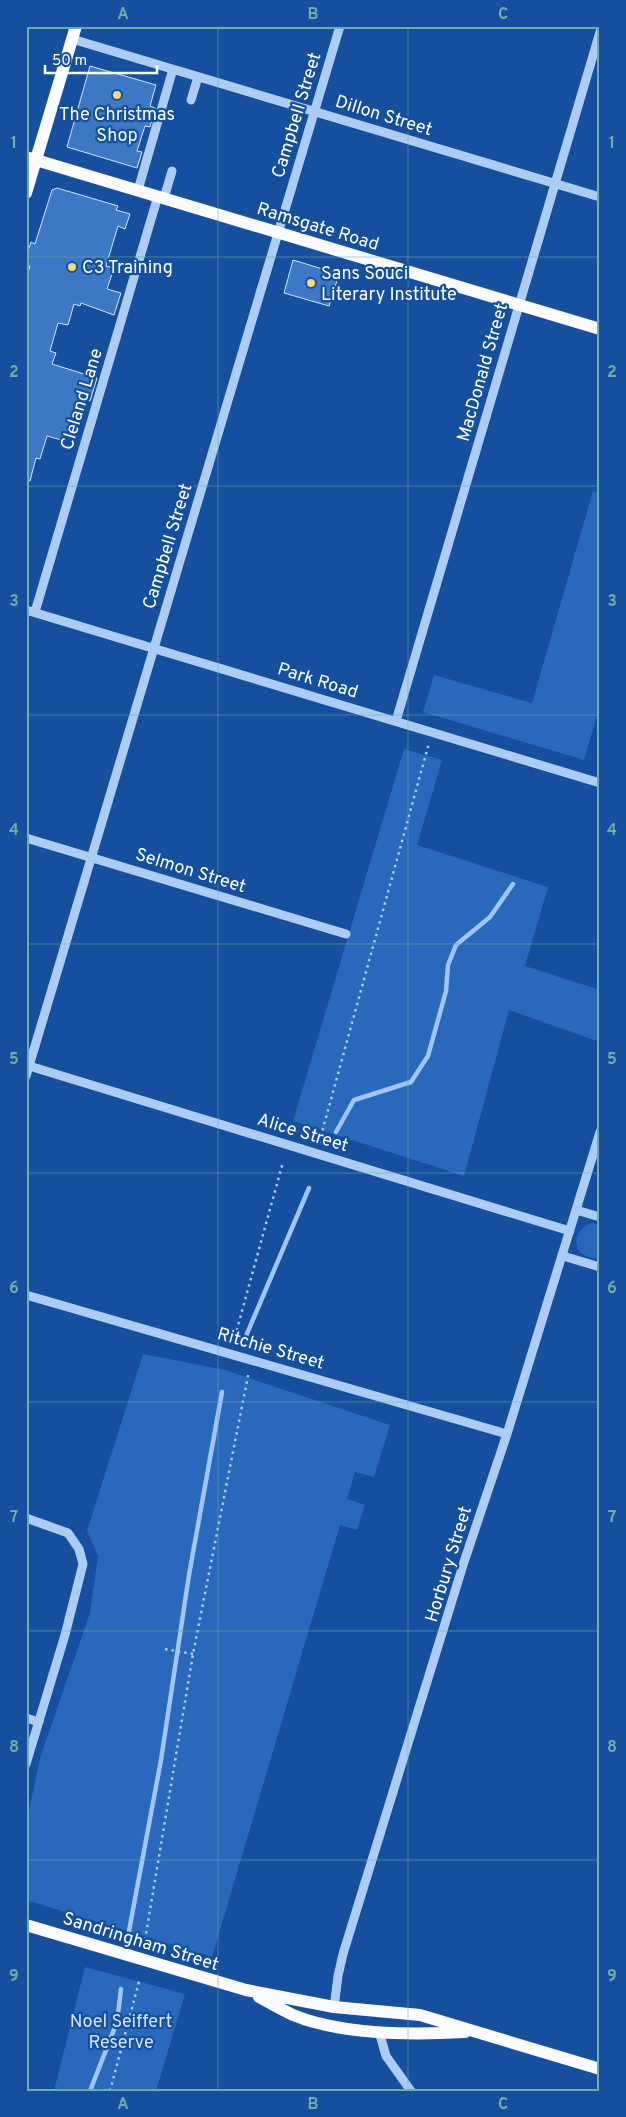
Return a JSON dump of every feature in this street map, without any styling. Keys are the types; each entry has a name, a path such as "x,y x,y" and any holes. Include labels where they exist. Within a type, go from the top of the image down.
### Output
{"main road":[{"path":"26,194 31,159 76,26"},
{"name":"Ramsgate Road","path":"31,159 600,329"},
{"name":"Sandringham Street","path":"26,1925 246,1990 334,2007 420,2015 600,2070"},
{"name":"Sandringham Street","path":"246,1990 294,2016 347,2028 433,2034 468,2031"},
{"path":"379,2031 380,2012"}],"street":[{"name":"Campbell Street","path":"26,1076 340,26"},
{"name":"MacDonald Street","path":"396,721 600,32"},
{"name":"Dillon Street","path":"72,39 600,197"},
{"path":"138,190 173,69"},
{"path":"191,100 198,77"},
{"name":"Cleland Lane","path":"30,611 161,197 172,171"},
{"name":"Park Road","path":"30,611 600,783"},
{"name":"Selmon Street","path":"26,838 346,934"},
{"name":"Alice Street","path":"28,1066 570,1231"},
{"name":"Horbury Street","path":"334,2007 343,1954 464,1562 507,1434 563,1256 600,1132"},
{"path":"576,1210 600,1217"},
{"path":"563,1256 600,1267"},
{"name":"Ritchie Street","path":"26,1295 507,1434"},
{"path":"26,1518 68,1533 79,1549 83,1564 65,1636 26,1764"},
{"path":"26,1718 39,1722"},
{"path":"379,2031 386,2056 411,2091"}],"path":[{"path":"316,1153 432,732"},
{"path":"145,1940 193,1654 250,1366 234,1340 283,1162"},
{"path":"165,1650 193,1654"},
{"path":"110,2091 140,1978"}],"green space":[{"path":"593,491 600,493 600,705 584,760 423,712 434,675 532,703"},
{"path":"404,749 442,760 417,845 548,887 525,966 600,990 600,1042 509,1010 464,1176 293,1121"},
{"path":"588,1224 600,1225 600,1260 581,1253 576,1244 581,1230"},
{"path":"143,1354 225,1370 390,1425 374,1477 355,1472 347,1499 365,1505 357,1530 340,1525 212,1957 26,1900 26,1825 40,1758 90,1613 98,1556 87,1531"},
{"name":"Noel Seiffert Reserve","path":"85,1967 185,1994 156,2091 54,2091"}],"building":[{"path":"90,66 156,85 150,106 155,108 150,127 145,126 137,151 142,152 137,168 67,147"},
{"path":"57,188 118,206 116,210 130,214 125,229 118,226 106,266 114,268 107,289 121,293 114,315 81,303 80,306 74,304 68,325 58,323 50,351 56,353 52,364 97,378 90,401 85,399 83,405 76,403 65,441 47,436 40,459 36,458 30,481 26,481 26,278 30,266 26,265 26,257 31,242 35,244 52,190"},
{"name":"Sans Souci Literary Institute","path":"293,260 339,274 329,306 284,293"}],"waterway":[{"path":"336,1132 354,1100 411,1082 428,1056 446,991 448,965 456,945 490,917 513,884"},
{"path":"246,1336 309,1188"},
{"path":"129,1931 161,1760 189,1575 222,1392"},
{"path":"90,2091 117,2022 121,1989"}],"place":[{"name":"The Christmas Shop","path":"117,95"},
{"name":"C3 Training","path":"72,267"},
{"name":"Sans Souci Literary Institute","path":"311,283"}]}
